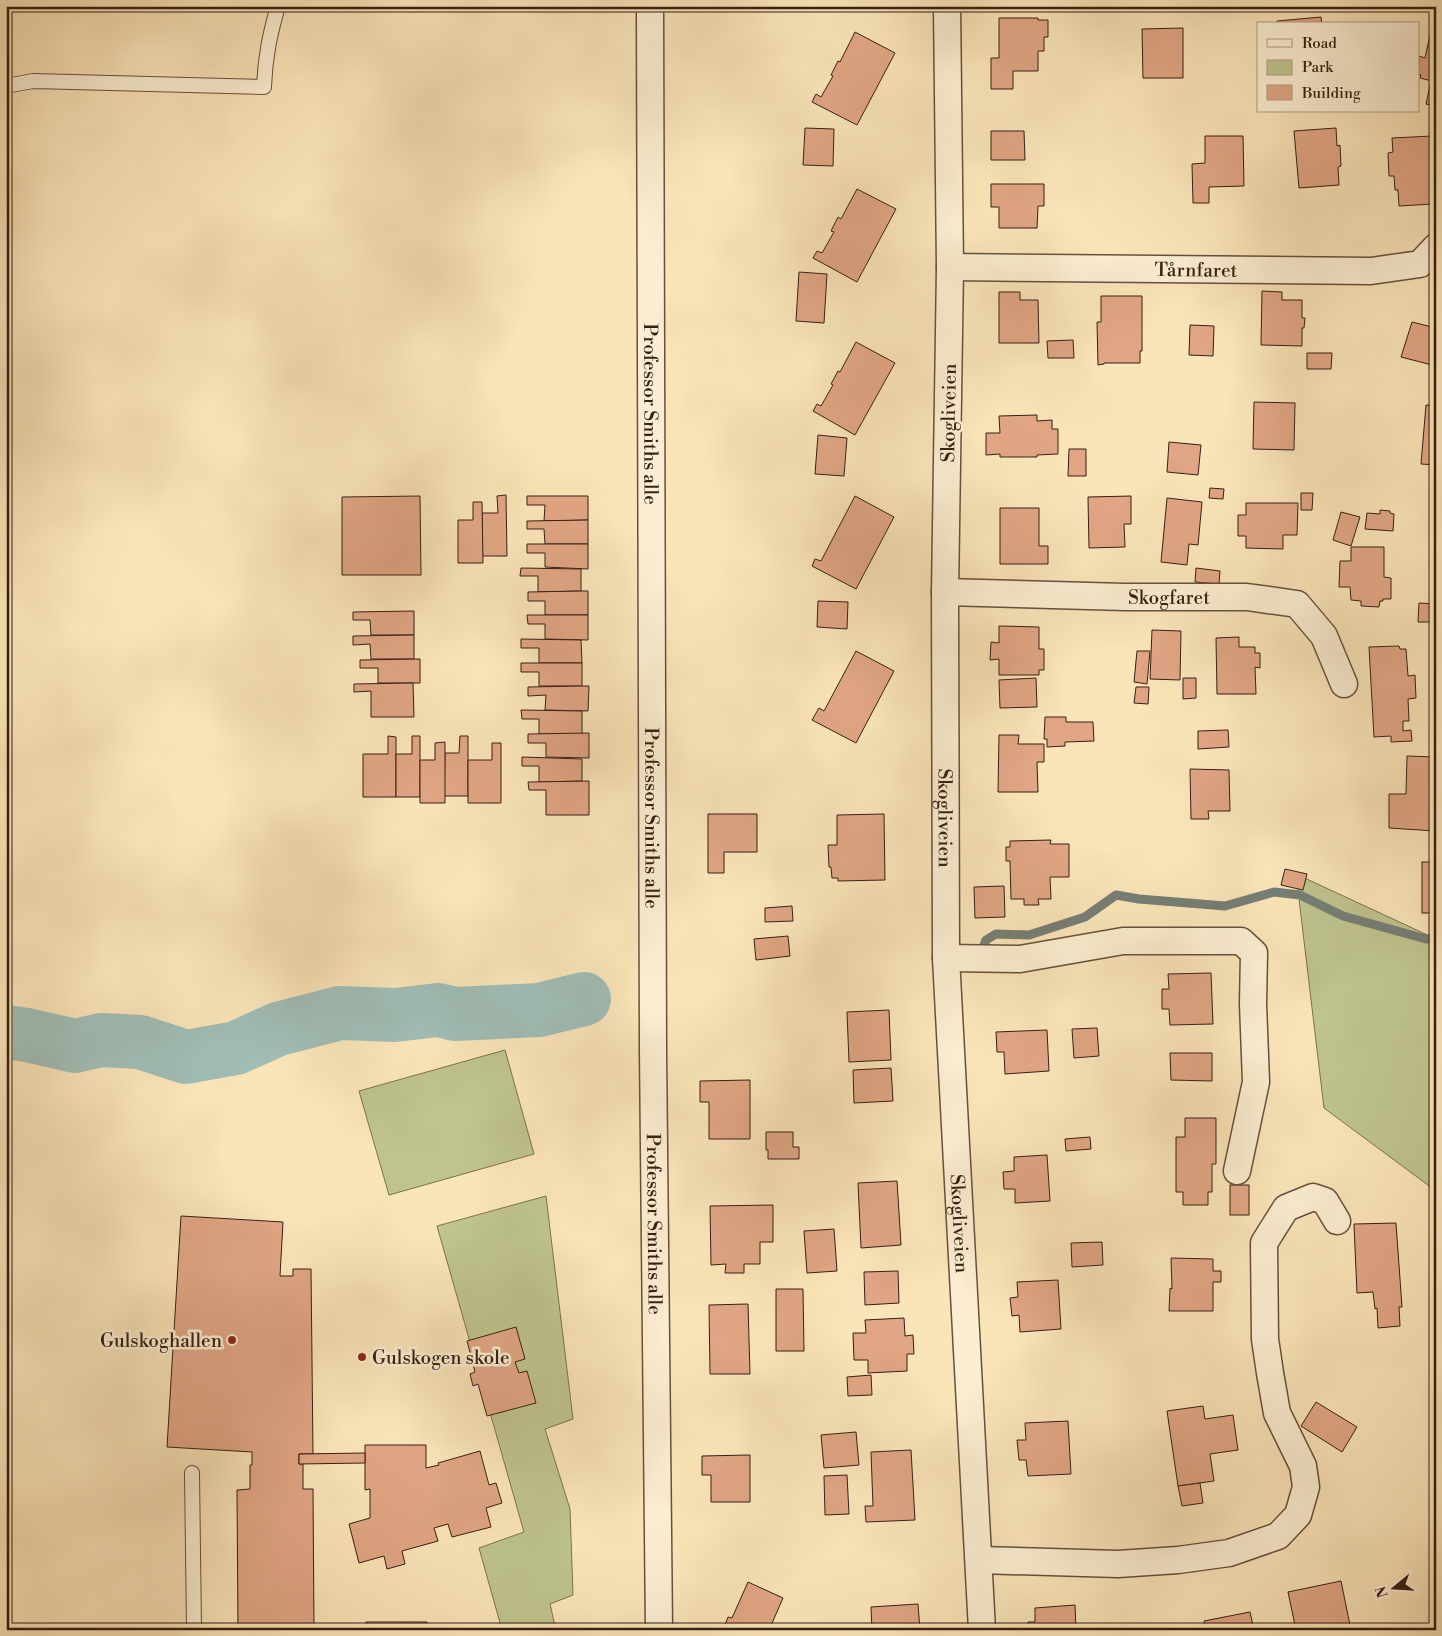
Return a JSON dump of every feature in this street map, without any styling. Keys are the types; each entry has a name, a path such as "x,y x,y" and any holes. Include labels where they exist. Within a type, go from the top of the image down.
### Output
{"street":[{"name":"Professor Smiths alle","path":"650,6 653,1051 659,1630"},
{"name":"Skogliveien","path":"947,6 950,267 945,592 946,958 982,1630"},
{"name":"Tårnfaret","path":"950,267 1371,271 1420,264 1436,247"},
{"name":"Skogfaret","path":"945,592 1116,597 1247,597 1297,604 1324,636 1344,684"},
{"path":"946,958 1020,959 1123,941 1241,941 1254,953 1253,1004 1256,1082 1237,1171"},
{"path":"979,1560 1118,1564 1169,1560 1229,1553 1278,1536 1298,1515 1306,1488 1303,1466 1277,1413 1270,1373 1265,1340 1264,1244 1286,1208 1313,1197 1325,1201 1337,1221"}],"lane":[{"path":"6,86 33,81 264,87 268,42 278,6"},
{"path":"192,1473 194,1630"}],"green space":[{"path":"1296,874 1436,939 1436,1191 1324,1108"},
{"path":"505,1050 534,1154 389,1195 359,1091"},
{"path":"546,1196 573,1419 545,1429 570,1509 573,1595 550,1604 556,1630 502,1630 479,1548 524,1532 437,1226"}],"building":[{"path":"1321,17 1322,22 1277,22"},
{"path":"999,18 1038,18 1038,20 1048,20 1048,37 1044,37 1044,51 1038,51 1038,71 1013,71 1013,89 991,89 991,58 999,58"},
{"path":"1183,28 1183,78 1143,78 1142,29"},
{"path":"855,32 895,53 857,125 812,102 816,94 821,97 833,76 831,75 838,61 840,62"},
{"path":"1430,35 1436,36 1436,82 1420,78 1420,56 1425,58"},
{"path":"1431,81 1436,82 1436,106 1426,104"},
{"path":"1434,116 1436,117 1436,131 1431,130"},
{"path":"805,128 834,129 833,166 803,165"},
{"path":"1336,128 1337,146 1340,145 1341,166 1338,167 1339,185 1299,188 1294,131"},
{"path":"991,131 1024,131 1025,160 991,160"},
{"path":"1205,136 1243,136 1244,186 1209,187 1209,203 1193,203 1192,164 1205,163"},
{"path":"1432,136 1433,150 1436,150 1435,188 1431,189 1432,204 1399,206 1398,190 1395,190 1394,176 1389,176 1388,153 1393,152 1392,138"},
{"path":"991,184 1044,184 1044,206 1038,206 1037,228 999,228 999,207 991,207"},
{"path":"857,189 896,209 857,282 813,258 817,251 822,253 834,232 831,231 838,217 841,219"},
{"path":"799,272 827,274 824,323 796,321"},
{"path":"1262,291 1282,292 1282,300 1302,300 1302,318 1305,318 1304,328 1302,328 1302,346 1261,345"},
{"path":"999,292 1020,292 1020,300 1038,300 1039,343 999,343"},
{"path":"1101,296 1142,296 1142,351 1140,351 1140,363 1104,363 1098,365 1097,322 1101,322"},
{"path":"1412,322 1436,328 1436,366 1401,357"},
{"path":"1190,325 1214,326 1213,356 1189,355"},
{"path":"1073,340 1074,358 1048,358 1047,341"},
{"path":"856,342 895,363 855,435 813,411 817,404 821,406 833,385 831,384 838,371 840,372"},
{"path":"1307,353 1332,353 1331,369 1307,369"},
{"path":"1254,402 1295,403 1294,450 1253,449"},
{"path":"1426,405 1436,406 1436,465 1421,464"},
{"path":"1037,415 1037,421 1052,420 1052,429 1058,429 1058,454 1037,455 1037,457 1000,457 1000,454 986,455 986,433 1000,433 999,416"},
{"path":"818,435 847,438 844,476 815,474"},
{"path":"1169,442 1201,445 1198,475 1167,472"},
{"path":"1069,449 1086,449 1086,476 1068,476"},
{"path":"1210,488 1224,489 1223,499 1209,498"},
{"path":"1301,493 1313,493 1312,510 1301,510"},
{"path":"506,495 507,556 482,556 482,513 498,513 497,496"},
{"path":"420,496 421,575 342,575 342,497"},
{"path":"527,496 588,496 588,520 544,521 545,505 527,505"},
{"path":"855,496 894,517 856,589 812,566 815,559 821,561"},
{"path":"1131,496 1131,524 1124,524 1125,547 1089,548 1088,497"},
{"path":"1167,498 1202,502 1198,545 1189,544 1187,565 1161,562"},
{"path":"473,502 482,502 483,563 458,563 458,520 473,520"},
{"path":"1246,503 1298,503 1297,535 1283,535 1283,549 1246,548 1246,536 1238,536 1238,515 1246,515"},
{"path":"1000,508 1039,508 1039,546 1048,546 1048,564 1000,564"},
{"path":"1380,510 1390,511 1390,513 1394,514 1393,531 1365,529 1367,513 1380,514"},
{"path":"1341,512 1360,517 1351,546 1333,540"},
{"path":"588,520 588,544 545,544 544,529 527,529 527,521"},
{"path":"527,544 588,544 588,569 545,567 545,553 527,553"},
{"path":"1351,547 1384,547 1384,577 1391,578 1391,599 1380,601 1379,607 1361,606 1361,601 1351,600 1350,587 1339,587 1340,561 1351,561"},
{"path":"521,568 581,569 581,591 538,592 538,576 520,576"},
{"path":"1196,568 1220,571 1219,584 1195,582"},
{"path":"588,591 588,615 545,615 545,601 528,601 528,592"},
{"path":"818,601 848,602 847,629 817,627"},
{"path":"1419,603 1436,604 1436,622 1418,622"},
{"path":"414,611 414,635 371,635 370,620 353,620 353,612"},
{"path":"527,615 588,615 588,640 545,639 545,624 528,624"},
{"path":"999,626 1039,627 1039,649 1044,649 1044,670 1039,670 1039,675 999,675 999,659 990,660 991,642 999,643"},
{"path":"1152,630 1181,631 1180,680 1150,679"},
{"path":"414,635 414,659 371,659 370,644 353,645 353,636"},
{"path":"1239,637 1239,647 1255,647 1255,653 1260,653 1260,668 1255,667 1256,694 1217,694 1216,638"},
{"path":"521,639 581,640 582,663 539,663 539,648 521,648"},
{"path":"1399,646 1400,649 1406,649 1408,676 1415,675 1416,698 1408,699 1409,721 1403,721 1403,731 1411,730 1412,741 1391,742 1391,736 1374,737 1369,647"},
{"path":"856,651 894,671 856,743 812,720 819,708 824,711"},
{"path":"1137,651 1150,651 1147,684 1134,682"},
{"path":"420,659 420,683 378,683 378,668 360,668 360,660"},
{"path":"521,663 582,663 582,686 539,686 539,672 521,672"},
{"path":"1036,678 1037,707 1000,708 999,680"},
{"path":"1183,678 1196,678 1196,698 1183,699"},
{"path":"413,683 414,717 371,717 371,691 354,692 354,684"},
{"path":"589,686 588,711 545,710 546,695 528,696 528,687"},
{"path":"1136,687 1149,687 1148,704 1134,703"},
{"path":"521,710 582,711 582,734 539,734 539,719 522,719"},
{"path":"1045,717 1066,717 1066,722 1093,722 1094,741 1065,742 1065,746 1047,747 1047,739 1044,739"},
{"path":"1228,730 1229,747 1198,749 1198,731"},
{"path":"589,733 589,758 546,757 546,743 528,743 528,734"},
{"path":"999,735 1019,735 1018,744 1044,744 1044,762 1037,762 1038,792 998,792"},
{"path":"388,736 396,737 396,797 363,797 363,754 388,754"},
{"path":"412,736 420,736 420,797 396,797 396,754 412,754"},
{"path":"460,736 468,736 468,796 444,796 445,753 459,753"},
{"path":"445,742 445,803 420,803 420,760 435,760 435,743"},
{"path":"492,743 501,743 501,803 468,803 468,760 492,760"},
{"path":"1407,756 1436,757 1436,831 1389,828 1389,794 1406,794"},
{"path":"522,757 582,759 582,781 539,782 539,766 522,766"},
{"path":"1190,769 1229,770 1230,811 1208,811 1209,819 1191,819"},
{"path":"589,781 589,815 546,815 546,790 529,790 528,782"},
{"path":"708,814 757,814 757,852 724,852 724,873 708,873"},
{"path":"884,814 885,880 838,881 838,878 832,878 831,867 829,867 828,845 837,845 837,815"},
{"path":"1051,840 1050,844 1069,844 1069,877 1050,877 1051,899 1038,899 1039,905 1024,905 1024,899 1011,899 1010,861 1006,861 1006,847 1010,847 1010,841"},
{"path":"1422,862 1436,862 1436,913 1422,913"},
{"path":"1285,869 1307,874 1303,890 1281,885"},
{"path":"1004,886 1005,917 975,918 974,887"},
{"path":"792,906 793,921 765,922 765,908"},
{"path":"788,936 790,956 756,960 754,939"},
{"path":"1211,973 1213,1024 1170,1025 1169,1009 1162,1009 1162,989 1169,989 1168,974"},
{"path":"889,1010 891,1060 849,1062 847,1012"},
{"path":"1097,1028 1099,1056 1074,1058 1072,1029"},
{"path":"1047,1030 1049,1071 1005,1074 1004,1052 997,1052 996,1032"},
{"path":"1170,1053 1212,1053 1212,1081 1171,1080"},
{"path":"891,1068 893,1101 854,1103 853,1070"},
{"path":"750,1080 750,1139 709,1139 709,1102 700,1102 700,1081"},
{"path":"1185,1118 1216,1118 1216,1164 1212,1164 1212,1192 1208,1192 1208,1205 1183,1205 1183,1192 1176,1192 1176,1137 1185,1137"},
{"path":"766,1132 793,1132 793,1147 799,1147 799,1159 768,1159"},
{"path":"1090,1137 1091,1149 1066,1151 1065,1139"},
{"path":"1047,1155 1050,1201 1015,1203 1015,1189 1004,1189 1003,1172 1014,1171 1014,1157"},
{"path":"897,1181 901,1245 861,1248 858,1183"},
{"path":"1230,1185 1249,1185 1249,1215 1230,1215"},
{"path":"773,1205 773,1242 760,1242 760,1264 744,1264 744,1273 725,1273 726,1264 711,1265 710,1206"},
{"path":"181,1216 283,1222 280,1276 293,1276 293,1269 311,1269 313,1454 299,1454 299,1464 303,1464 303,1489 313,1489 314,1630 238,1630 237,1490 250,1489 252,1452 167,1447"},
{"path":"1396,1223 1402,1307 1399,1307 1400,1326 1378,1328 1377,1308 1375,1309 1373,1292 1357,1293 1354,1224"},
{"path":"834,1229 837,1271 807,1273 804,1231"},
{"path":"1102,1242 1103,1265 1072,1267 1071,1243"},
{"path":"1171,1258 1213,1259 1213,1271 1221,1271 1221,1282 1213,1282 1213,1311 1169,1311 1170,1288 1172,1289"},
{"path":"898,1271 899,1303 865,1305 864,1272"},
{"path":"1058,1280 1061,1329 1020,1332 1019,1315 1012,1316 1010,1298 1018,1297 1017,1282"},
{"path":"776,1289 803,1289 804,1351 776,1351"},
{"path":"748,1304 750,1374 710,1374 709,1305"},
{"path":"904,1318 905,1336 913,1335 914,1354 907,1354 907,1371 868,1373 868,1360 854,1360 853,1333 866,1333 865,1320"},
{"path":"516,1327 525,1359 515,1362 519,1373 527,1371 536,1403 487,1416 478,1384 473,1386 470,1374 475,1372 467,1341"},
{"path":"871,1375 872,1395 848,1396 847,1377"},
{"path":"1316,1402 1357,1427 1342,1452 1301,1426"},
{"path":"1203,1406 1205,1419 1233,1415 1238,1450 1210,1454 1214,1481 1178,1486 1167,1411"},
{"path":"1068,1421 1071,1474 1028,1476 1026,1460 1019,1460 1017,1440 1026,1440 1025,1423"},
{"path":"856,1432 859,1465 824,1468 821,1435"},
{"path":"365,1445 426,1445 426,1468 480,1451 489,1485 496,1483 502,1503 486,1508 491,1527 452,1537 448,1524 434,1528 438,1541 402,1551 405,1564 387,1569 384,1556 359,1563 349,1524 370,1518 370,1489 365,1490"},
{"path":"911,1450 915,1520 866,1522 865,1506 873,1506 871,1452"},
{"path":"365,1453 365,1463 299,1464 299,1454"},
{"path":"750,1455 750,1502 711,1502 711,1475 702,1475 702,1456"},
{"path":"847,1475 849,1514 825,1515 824,1476"},
{"path":"1200,1483 1203,1503 1182,1506 1178,1486"},
{"path":"1341,1581 1351,1630 1296,1630 1288,1592"},
{"path":"748,1582 783,1598 769,1630 723,1630 728,1617 732,1618"},
{"path":"918,1604 920,1630 872,1630 871,1607"},
{"path":"1075,1605 1076,1630 1028,1630 1028,1622 1035,1622 1035,1608"},
{"path":"1250,1612 1254,1630 1206,1630 1204,1621"},
{"path":"366,1622 427,1622 427,1630 367,1630"}],"waterway":[{"path":"984,945 986,940 996,934 1029,935 1085,917 1116,895 1139,899 1225,906 1274,892 1300,895 1343,916 1426,939 1436,938"},
{"path":"6,1032 75,1046 101,1040 140,1042 186,1057 236,1048 278,1029 340,1013 395,1015 438,1010 455,1014 539,1010 584,999"}],"place":[{"name":"Gulskoghallen","path":"232,1340"},
{"name":"Gulskogen skole","path":"362,1357"}]}
